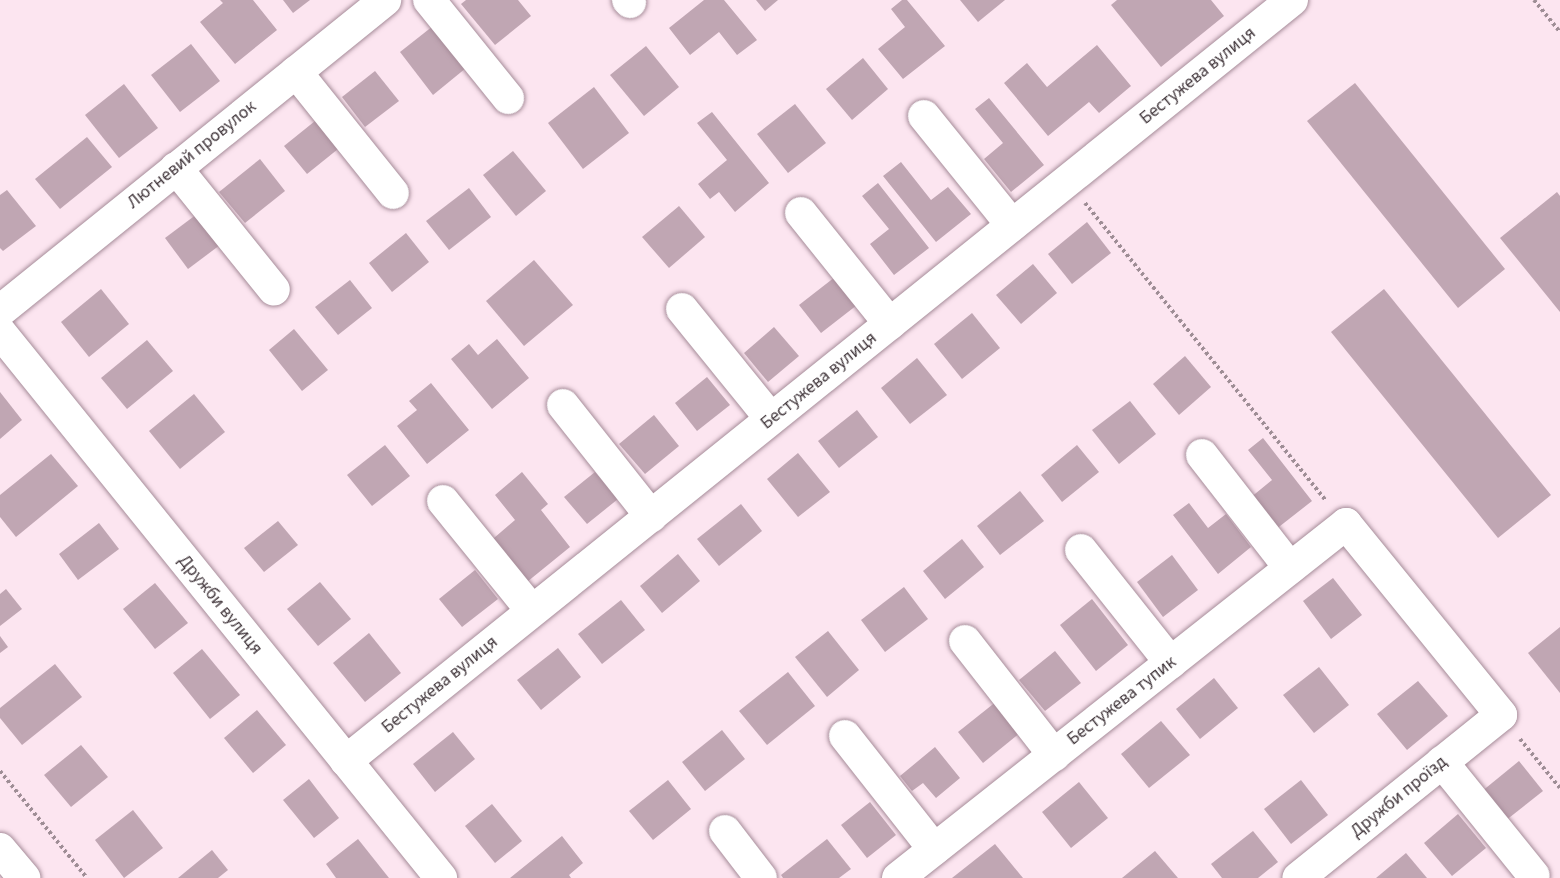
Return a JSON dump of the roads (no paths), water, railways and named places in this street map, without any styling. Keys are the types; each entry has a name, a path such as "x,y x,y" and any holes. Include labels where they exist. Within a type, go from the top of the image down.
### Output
{"street":[{"name":"Лютневий провулок","path":"0,310 385,0"},
{"path":"429,0 508,98"},
{"name":"Бестужева вулиця","path":"346,761 1292,0"},
{"path":"296,72 393,193"},
{"path":"924,116 1012,225"},
{"path":"176,168 274,290"},
{"path":"801,213 890,324"},
{"path":"682,309 771,419"},
{"name":"Дружби вулиця","path":"0,332 441,878"},
{"path":"562,405 651,516"},
{"path":"1202,456 1290,568"},
{"path":"443,501 532,611"},
{"name":"Бестужева тупик","path":"898,878 1346,524 1501,715"},
{"path":"1082,550 1171,663"},
{"path":"965,642 1054,755"},
{"name":"Дружби проїзд","path":"1298,878 1332,868 1442,762 1501,715"},
{"path":"845,736 934,849"},
{"path":"1442,762 1534,876"},
{"path":"724,831 761,878"},
{"path":"0,849 24,878"}]}
